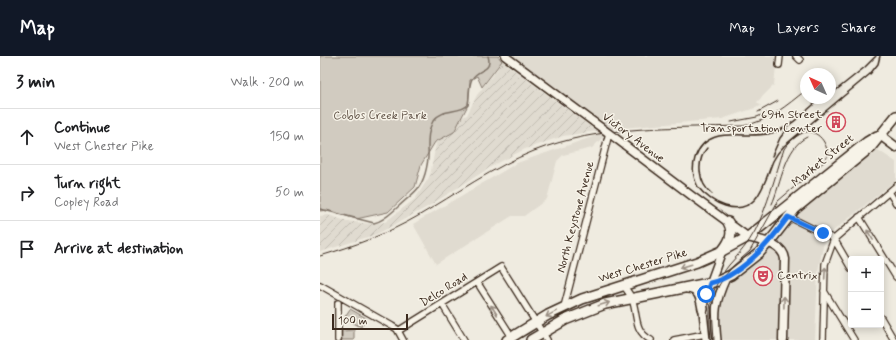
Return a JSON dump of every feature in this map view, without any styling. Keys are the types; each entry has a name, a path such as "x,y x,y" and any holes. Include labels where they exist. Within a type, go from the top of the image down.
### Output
{"main road":[{"name":"Market Street","path":"788,217 797,207 871,147 896,116"},
{"name":"Market Street","path":"782,209 866,142 880,135"},
{"path":"880,135 896,147"},
{"name":"West Chester Pike","path":"510,339 564,307 623,285 697,262 722,251 748,237 782,209"},
{"name":"West Chester Pike","path":"531,340 545,336 566,320 596,307 632,298 710,283 726,278 759,253 788,217"},
{"path":"722,251 731,235 728,222"},
{"path":"748,237 779,248 785,257 783,340"},
{"path":"686,288 694,289 699,293 703,309"}],"street":[{"name":"Victory Avenue","path":"505,56 748,237"},
{"path":"779,65 780,56"},
{"name":"North Keystone Avenue","path":"564,307 607,141 612,135"},
{"path":"823,340 825,264 834,239 896,186"},
{"path":"889,192 896,203"},
{"path":"782,209 788,217 834,239 848,263"},
{"path":"859,217 896,277"},
{"path":"674,340 705,337 703,309 704,300 722,251"},
{"name":"Delco Road","path":"398,331 501,267 531,316 537,322"},
{"path":"718,340 715,318 716,305 726,278"},
{"path":"477,282 510,339"},
{"path":"320,285 392,326 398,331 404,340"},
{"path":"623,285 632,298 638,328 644,336 651,340"},
{"path":"824,290 854,340"},
{"path":"338,303 338,340"},
{"path":"442,304 464,340"},
{"path":"537,322 545,336"},
{"path":"884,323 894,340"}],"shaded area":[{"path":"513,56 777,56 774,85 757,102 761,106 722,119 611,129 592,148 563,155 557,161 547,199 524,216 512,216 436,264 413,224 517,163 592,137 607,126"},
{"path":"499,59 596,131 563,136 525,149 494,165 427,207 377,234 320,252 320,216 328,215 346,221 372,224 385,222 415,199 430,176 437,138 442,127 467,115 477,95 499,67"},
{"path":"875,148 896,162 896,180 832,232 824,241 818,271 815,340 721,340 719,314 725,292 732,280 786,228 794,213"}],"green space":[{"name":"Cobbs Creek Park","path":"320,56 498,56 502,61 482,87 477,76 470,80 468,105 454,132 435,142 421,165 415,187 388,212 356,219 327,210 320,211"},
{"path":"350,309 366,318 361,327 344,318"},
{"path":"354,330 354,340 342,340 342,331"}],"waterway":[{"path":"320,209 374,223 388,216 412,194 421,183 426,168 429,134 433,121 441,114 464,108 468,105 472,79 487,67 489,61 488,56"}],"tram line":[{"path":"320,256 358,244 382,234 418,216 489,173 534,151 585,136 611,132 664,128 743,126 769,117 800,95"},
{"path":"758,112 778,101"},
{"path":"731,122 757,117 766,113"},
{"path":"711,340 710,309 711,300 717,283 722,274 740,253 755,231 768,201 784,149 793,139 803,133 811,132 816,134 826,145 826,160 778,201 750,251 732,267 722,280 715,293 712,308 714,340"},
{"path":"772,204 789,157 800,142 807,137"}],"railway":[{"path":"836,90 865,67 876,56"},
{"path":"836,102 870,74 878,64 880,56"},
{"path":"814,104 781,130 765,134 719,136 709,140 701,147 694,162 694,177 698,187 703,193 717,203 725,206 736,208 745,206 752,202 763,188 773,161 781,149 834,104"},
{"path":"772,156 780,138 787,129"},
{"path":"707,148 701,159 700,172 704,184 712,194"}],"place":[{"name":"69th Street Transportation Center","path":"836,122"},
{"name":"Centrix","path":"763,276"}],"route":[{"path":"706,294 710,283 722,280 731,275 759,253 788,217 823,233"}]}
